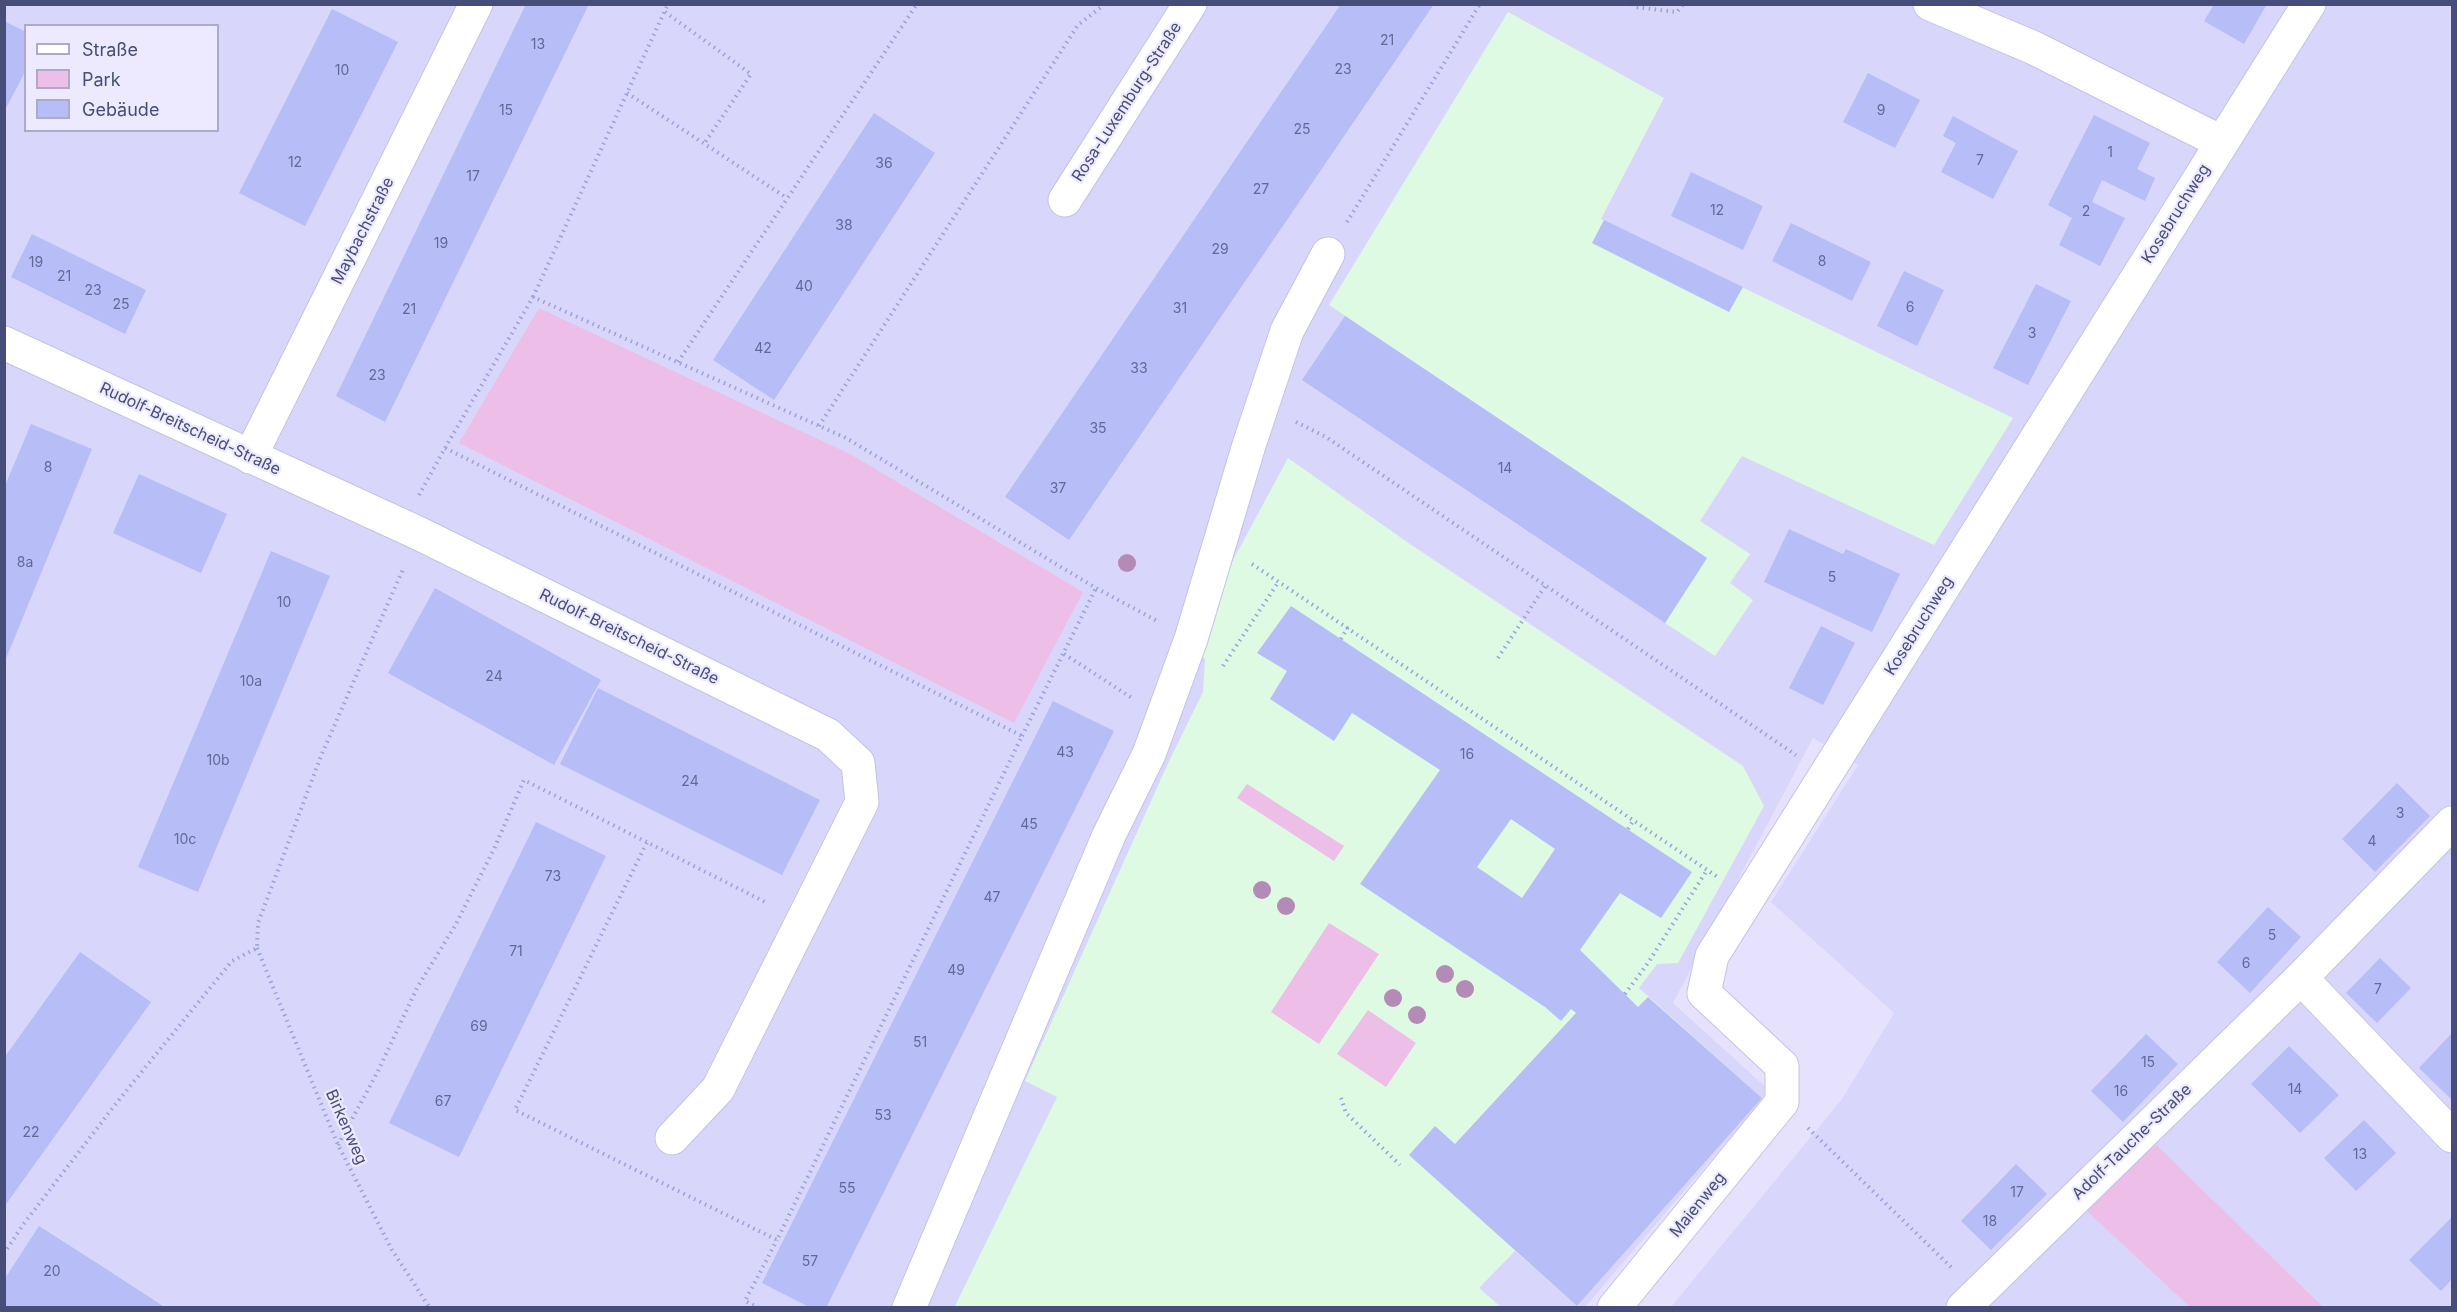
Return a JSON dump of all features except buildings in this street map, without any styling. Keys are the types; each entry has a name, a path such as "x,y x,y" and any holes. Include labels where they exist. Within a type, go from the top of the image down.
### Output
{"street":[{"name":"Maybachstraße","path":"250,457 476,4"},
{"name":"Rosa-Luxemburg-Straße","path":"1065,200 1190,4"},
{"path":"1930,4 2034,48 2221,142"},
{"name":"Kosebruchweg","path":"1782,1102 1782,1066 1704,993 1712,956 2309,4"},
{"path":"909,1308 1108,835 1149,754 1191,639 1249,444 1287,331 1328,254"},
{"name":"Rudolf-Breitscheid-Straße","path":"4,343 410,529 828,735 858,763 862,802 718,1089 672,1138"},
{"name":"Adolf-Tauche-Straße","path":"1970,1300 2301,978 2452,823"},
{"path":"2301,978 2452,1136"},
{"name":"Maienweg","path":"1614,1308 1782,1102"}],"path":[{"path":"4,1254 22,1226 118,1101 232,961 257,948 258,923 410,529 445,448 533,297 668,4"},
{"path":"678,362 917,4"},
{"path":"819,426 1077,25 1105,4"},
{"path":"1328,254 1480,4"},
{"path":"1632,4 1635,7 1677,12 1683,4"},
{"path":"665,12 751,74 704,144"},
{"path":"627,93 787,198"},
{"path":"533,297 846,438 1096,588 1191,639"},
{"path":"1263,406 1326,437 1825,775"},
{"path":"445,448 1022,736"},
{"path":"1245,559 1716,876"},
{"path":"1221,669 1279,581"},
{"path":"1498,658 1545,586"},
{"path":"759,1308 746,1301 1096,588"},
{"path":"1341,639 1348,627"},
{"path":"1064,654 1163,717"},
{"path":"338,1145 378,1071 417,988 456,924 494,849 524,780 767,903"},
{"path":"1628,830 1633,821"},
{"path":"647,842 515,1110 777,1240"},
{"path":"1625,994 1648,963 1707,870"},
{"name":"Birkenweg","path":"257,948 338,1145 392,1250 430,1308"},
{"path":"1341,1098 1346,1113 1400,1165"},
{"path":"1782,1102 1970,1300"}],"shaded area":[{"path":"5,5 2452,5 2452,1307 1671,1307 1842,1099 1894,1013 1771,902 1858,765 1813,738 1673,1003 1770,1091 1585,1307 5,1308"},
{"path":"1508,12 1664,98 1601,219 2013,418 1934,545 1742,456 1700,521 1750,554 1730,583 1753,600 1715,656 1665,623 1707,558 1329,305"},
{"path":"1288,458 1407,542 1743,766 1764,806 1678,963 1657,964 1639,988 1762,1098 1577,1306 1515,1251 1479,1288 1501,1307 954,1308 1057,1097 1025,1081 1170,759 1203,692 1205,659 1197,652 1217,590"}],"green space":[{"path":"539,308 850,454 1083,592 1014,723 459,443"},
{"path":"1247,784 1344,846 1334,861 1237,798"},
{"path":"1329,923 1379,954 1319,1044 1271,1012"},
{"path":"1368,1010 1416,1043 1386,1087 1337,1054"},
{"path":"2154,1143 2322,1306 2321,1308 2190,1307 2087,1211"}]}
